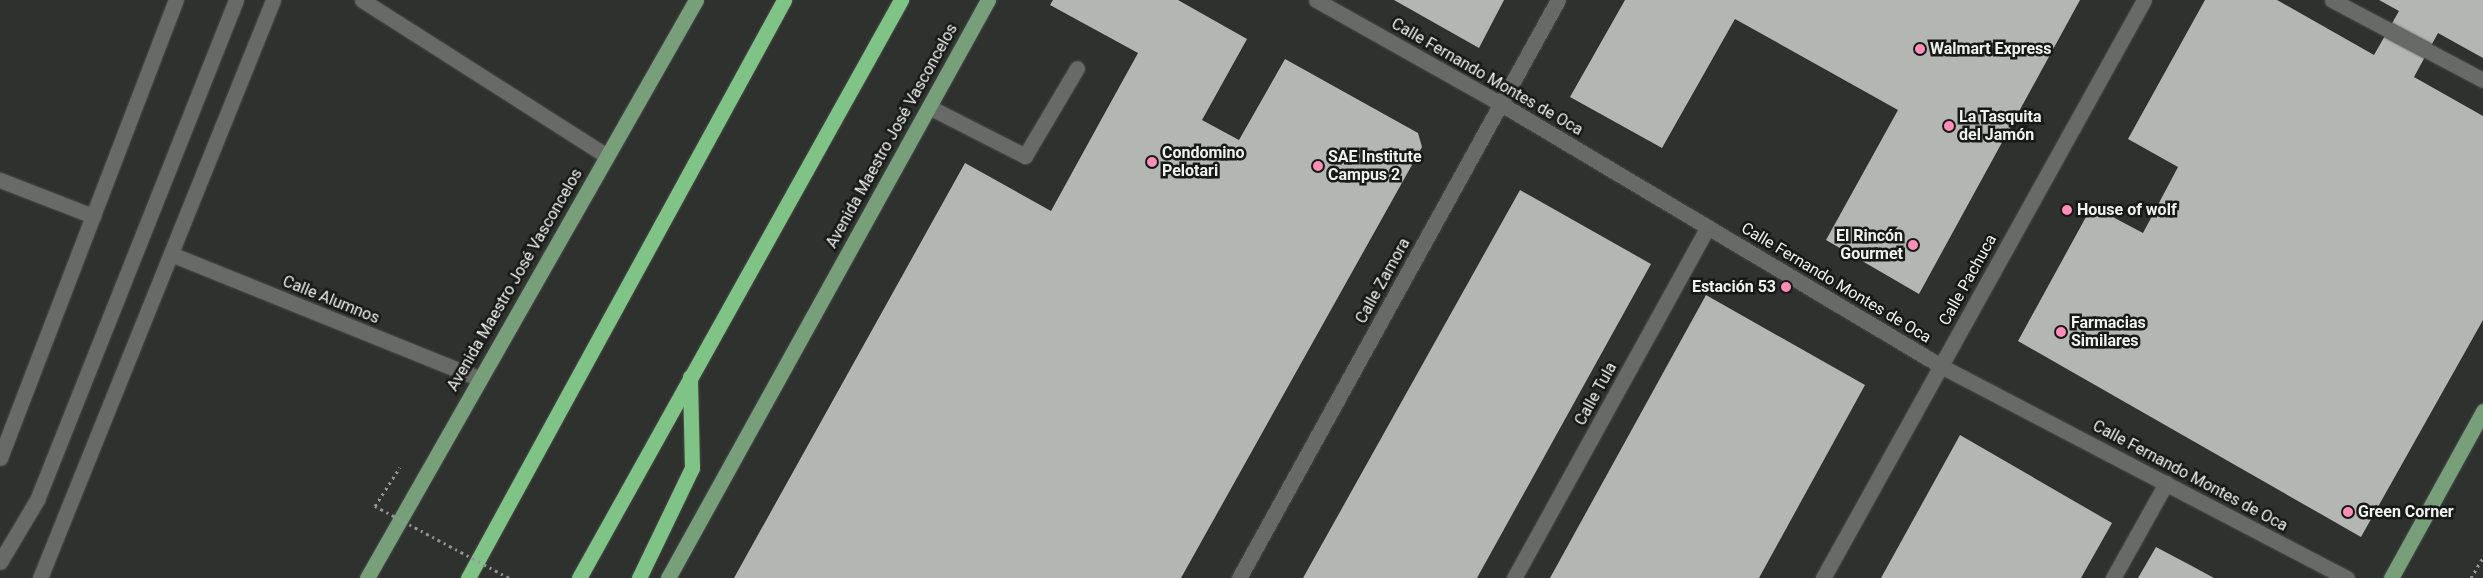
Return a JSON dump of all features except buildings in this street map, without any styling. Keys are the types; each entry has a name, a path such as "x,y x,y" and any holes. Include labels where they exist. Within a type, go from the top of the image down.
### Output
{"highway":[{"path":"468,578 784,0"},
{"path":"579,578 901,0"},
{"path":"639,578 692,468 690,376"}],"main road":[{"name":"Avenida Maestro José Vasconcelos","path":"367,578 478,378 696,0"},
{"name":"Avenida Maestro José Vasconcelos","path":"668,578 988,0"},
{"path":"2391,578 2483,411"}],"street":[{"path":"0,458 176,0"},
{"path":"0,562 37,500 236,0"},
{"path":"40,578 273,0"},
{"path":"362,0 607,156"},
{"name":"Calle Fernando Montes de Oca","path":"1316,0 1501,104 1941,366 2348,578"},
{"name":"Calle Zamora","path":"1239,578 1558,0"},
{"name":"Calle Pachuca","path":"1822,578 2144,0"},
{"path":"2332,0 2483,80"},
{"path":"929,107 1025,156 1077,68"},
{"path":"0,180 93,216"},
{"name":"Calle Tula","path":"1514,578 1708,227"},
{"name":"Calle Alumnos","path":"171,254 478,378"},
{"path":"2113,578 2166,483"}],"path":[{"path":"396,469 375,506 509,578"},
{"path":"2471,578 2483,557"}],"place":[{"name":"Walmart Express","path":"1920,49"},
{"name":"La Tasquita del Jamón","path":"1949,126"},
{"name":"Condomino Pelotari","path":"1152,162"},
{"name":"SAE Institute Campus 2","path":"1318,166"},
{"name":"House of wolf","path":"2067,210"},
{"name":"El Rincón Gourmet","path":"1913,245"},
{"name":"Estación 53","path":"1786,287"},
{"name":"Farmacias Similares","path":"2061,332"},
{"name":"Green Corner","path":"2348,512"}]}
